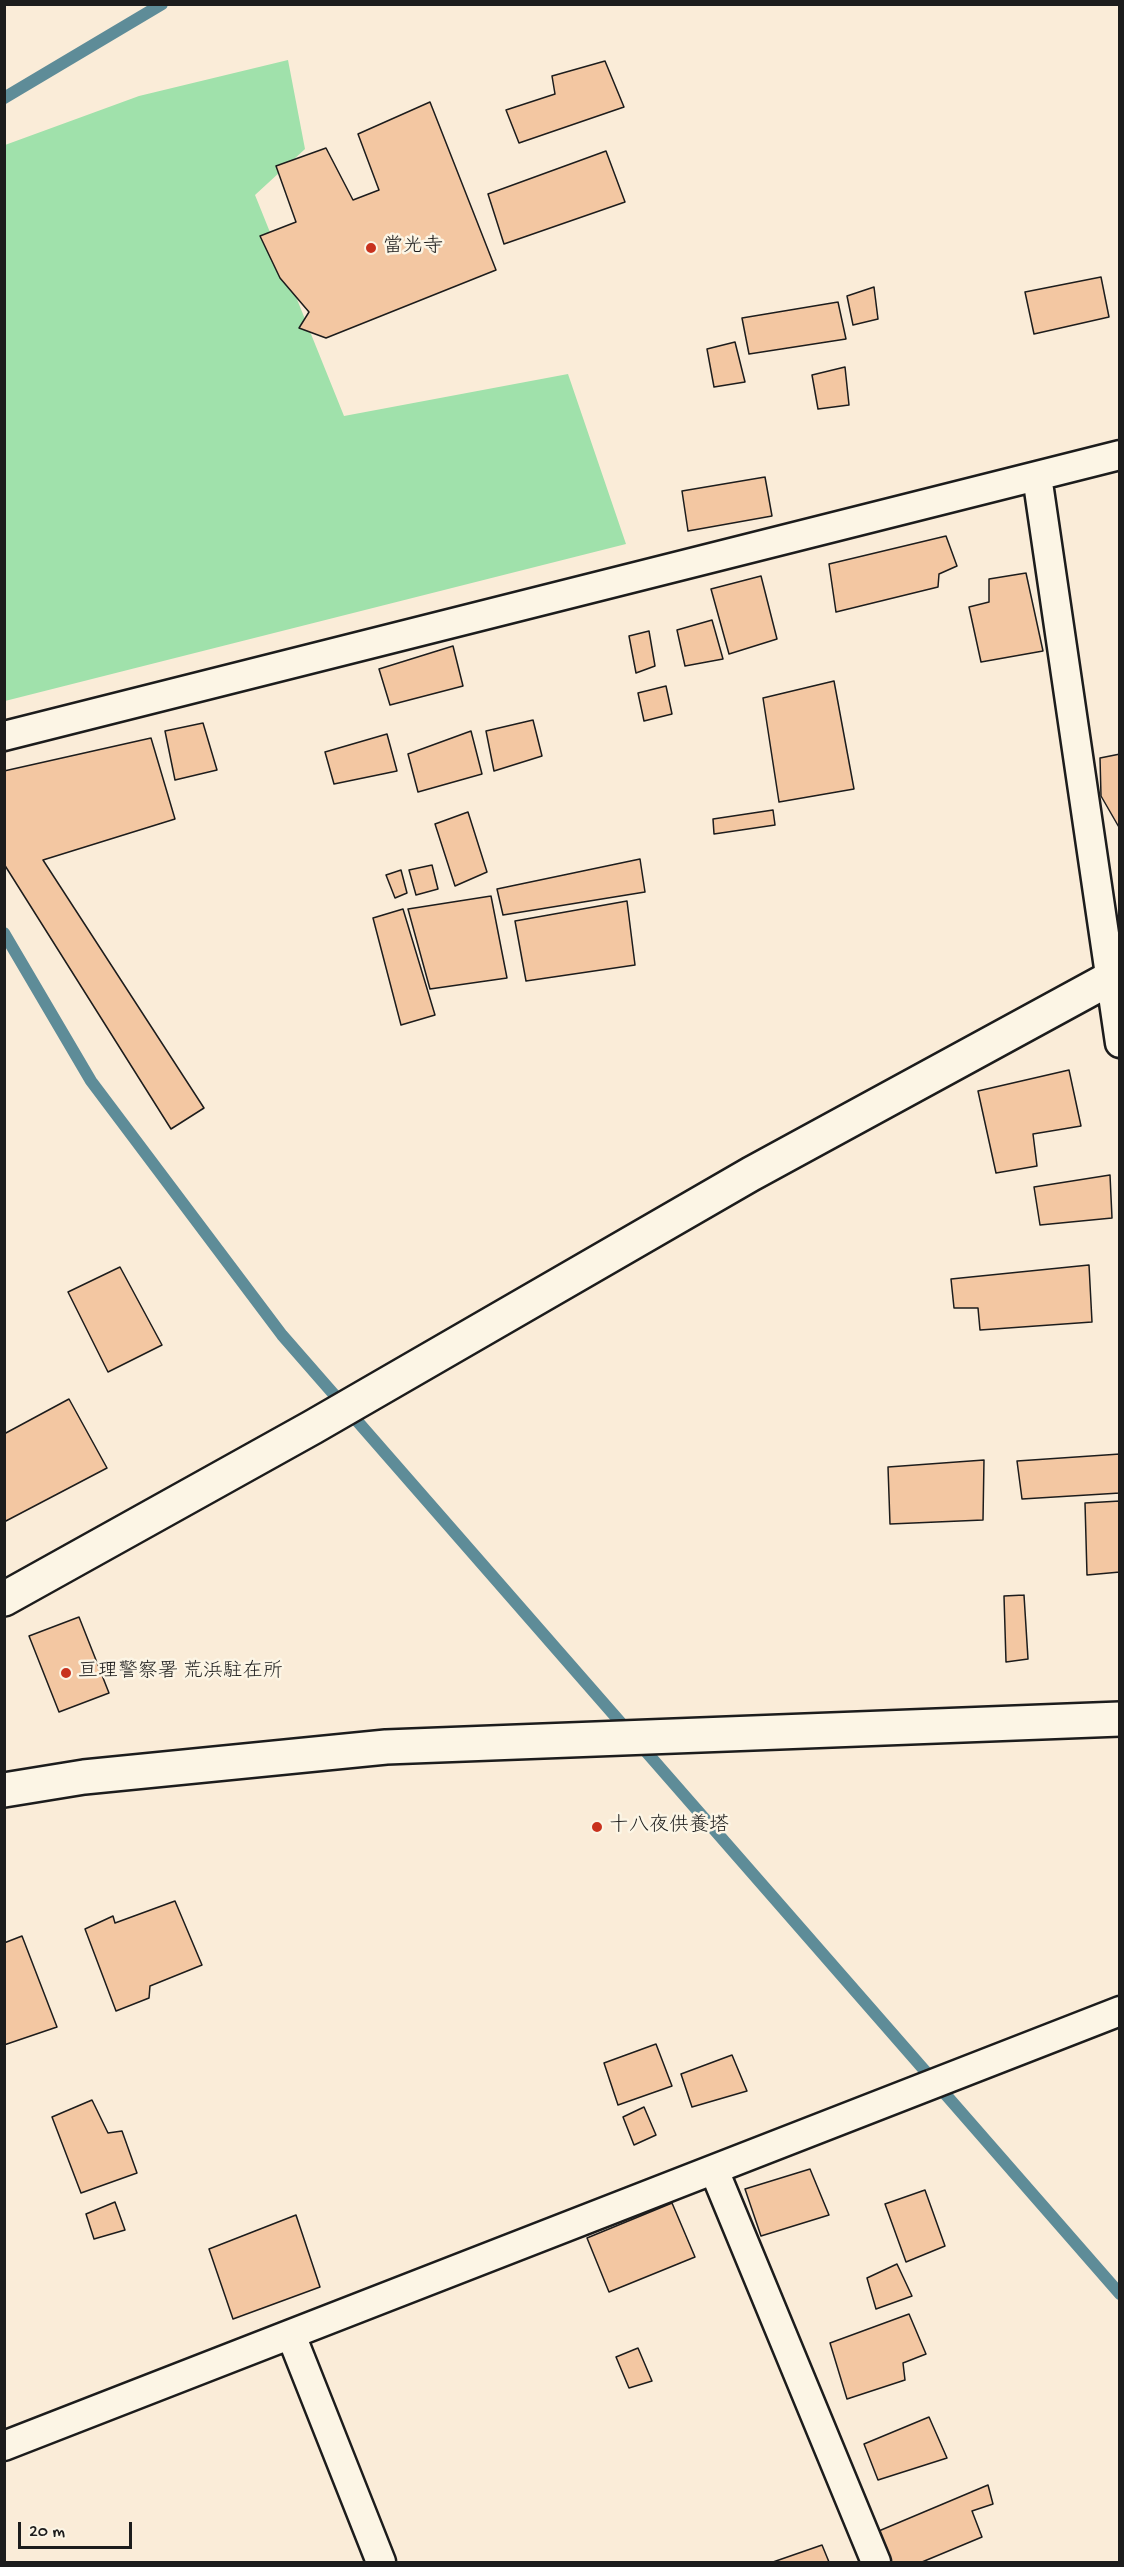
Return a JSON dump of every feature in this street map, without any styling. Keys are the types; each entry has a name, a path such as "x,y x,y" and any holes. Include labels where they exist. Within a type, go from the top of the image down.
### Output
{"street":[{"path":"4,736 1119,455"},
{"path":"1037,476 1114,977 1119,1043"},
{"path":"4,1599 313,1427 751,1174 1114,977"},
{"path":"4,1790 84,1777 386,1747 1119,1719"},
{"path":"4,2446 1119,2011"},
{"path":"714,2170 876,2562"},
{"path":"291,2335 381,2562"}],"green space":[{"path":"288,60 305,149 255,195 344,416 568,374 626,544 5,701 5,145 139,96"}],"building":[{"path":"605,61 624,107 519,143 506,110 555,94 552,76"},
{"path":"430,102 496,270 326,338 299,328 309,312 280,278 260,236 296,222 276,166 326,148 353,200 379,190 358,134"},
{"path":"606,151 625,202 504,244 488,194"},
{"path":"1101,277 1109,317 1034,334 1025,292"},
{"path":"874,287 878,319 853,325 847,296"},
{"path":"838,302 846,339 749,354 742,318"},
{"path":"735,342 745,382 714,387 707,349"},
{"path":"845,367 849,405 818,409 812,375"},
{"path":"765,477 772,516 688,531 682,491"},
{"path":"946,536 957,566 939,574 938,587 836,612 829,564"},
{"path":"1026,573 1043,651 981,662 969,607 989,602 989,579"},
{"path":"761,576 777,639 729,654 711,589"},
{"path":"712,620 723,659 685,666 677,630"},
{"path":"649,631 655,666 636,673 629,636"},
{"path":"453,646 463,686 390,705 379,669"},
{"path":"834,681 854,789 779,802 763,698"},
{"path":"666,686 672,714 644,721 638,693"},
{"path":"533,720 542,756 494,771 486,731"},
{"path":"203,723 217,770 175,780 165,731"},
{"path":"471,731 482,774 418,792 408,754"},
{"path":"387,734 397,771 334,784 325,752"},
{"path":"151,738 175,819 43,860 204,1108 171,1129 4,864 4,771"},
{"path":"1120,754 1120,829 1101,796 1100,758"},
{"path":"773,810 775,825 714,834 713,819"},
{"path":"468,812 487,872 455,886 435,824"},
{"path":"640,859 645,892 503,915 497,889"},
{"path":"432,865 438,889 416,895 409,870"},
{"path":"401,870 407,893 395,898 386,875"},
{"path":"491,896 507,978 430,989 408,909"},
{"path":"627,901 635,965 526,981 515,921"},
{"path":"403,909 435,1015 401,1025 373,918"},
{"path":"1069,1070 1081,1126 1033,1134 1037,1166 996,1173 978,1091"},
{"path":"1110,1175 1112,1218 1040,1225 1034,1187"},
{"path":"1089,1265 1092,1322 980,1330 978,1308 954,1308 951,1279"},
{"path":"120,1267 162,1345 108,1372 68,1292"},
{"path":"69,1399 107,1468 4,1522 4,1434"},
{"path":"1120,1454 1120,1493 1022,1499 1017,1461"},
{"path":"984,1460 983,1520 890,1524 888,1467"},
{"path":"1120,1501 1120,1572 1087,1575 1085,1503"},
{"path":"1024,1595 1028,1659 1006,1662 1004,1596"},
{"path":"79,1617 109,1693 59,1712 29,1636"},
{"path":"175,1901 202,1965 150,1986 149,1998 116,2011 85,1929 113,1916 115,1923"},
{"path":"22,1936 57,2027 4,2045 4,1943"},
{"path":"656,2044 672,2086 618,2105 604,2063"},
{"path":"732,2055 747,2091 692,2107 681,2074"},
{"path":"92,2100 108,2133 122,2131 137,2173 81,2193 52,2117"},
{"path":"644,2107 656,2135 634,2145 623,2117"},
{"path":"810,2169 829,2215 761,2236 745,2189"},
{"path":"925,2190 945,2246 906,2262 885,2204"},
{"path":"115,2202 125,2230 94,2239 86,2214"},
{"path":"672,2203 695,2257 609,2292 587,2238"},
{"path":"296,2215 320,2287 233,2319 209,2249"},
{"path":"897,2264 912,2296 876,2309 867,2278"},
{"path":"909,2314 926,2354 903,2363 905,2380 847,2399 830,2343"},
{"path":"638,2348 652,2381 629,2388 616,2357"},
{"path":"929,2417 947,2458 878,2480 864,2444"},
{"path":"988,2485 993,2504 972,2511 982,2537 922,2562 887,2562 874,2533"},
{"path":"822,2545 829,2562 773,2562"}],"waterway":[{"path":"4,98 162,4"},
{"path":"4,933 91,1081 282,1335 1120,2294"}],"place":[{"name":"當光寺","path":"371,248"},
{"name":"亘理警察署 荒浜駐在所","path":"66,1673"},
{"name":"十八夜供養塔","path":"597,1827"}]}
